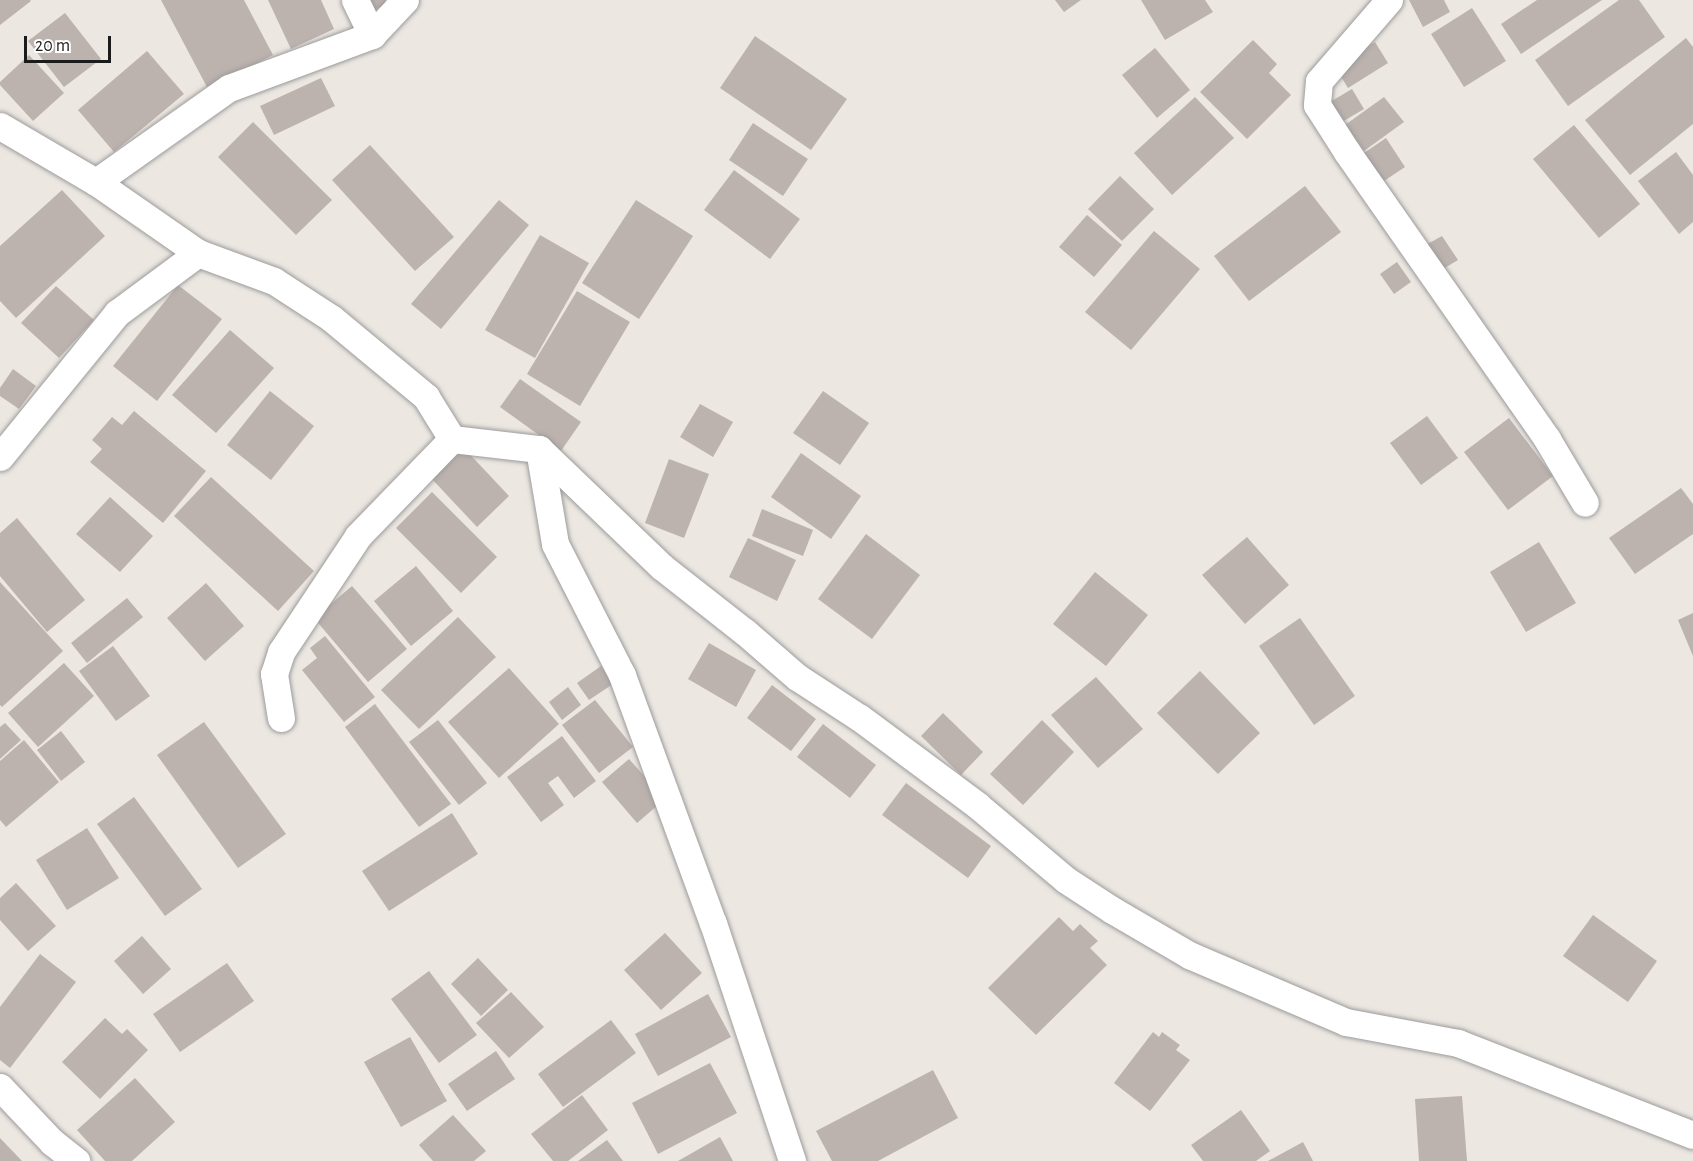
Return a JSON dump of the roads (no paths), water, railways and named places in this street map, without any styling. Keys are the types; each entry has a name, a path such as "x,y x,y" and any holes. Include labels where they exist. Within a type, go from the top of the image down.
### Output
{"street":[{"path":"356,0 372,35"},
{"path":"96,182 229,88 372,35 405,0"},
{"path":"1389,0 1319,81 1317,105 1347,152 1547,439 1585,503"},
{"path":"0,126 96,182 198,253 274,281 331,318 426,397 452,439"},
{"path":"0,458 117,313 198,253"},
{"path":"452,439 539,449 662,567 745,632 797,677 860,718 977,805 1066,880 1189,955 1346,1022 1458,1043 1693,1135"},
{"path":"281,718 274,674 281,652 358,536 452,439"},
{"path":"539,449 555,544 621,675 713,923 792,1161"},
{"path":"0,1087 52,1142 76,1161"}]}
